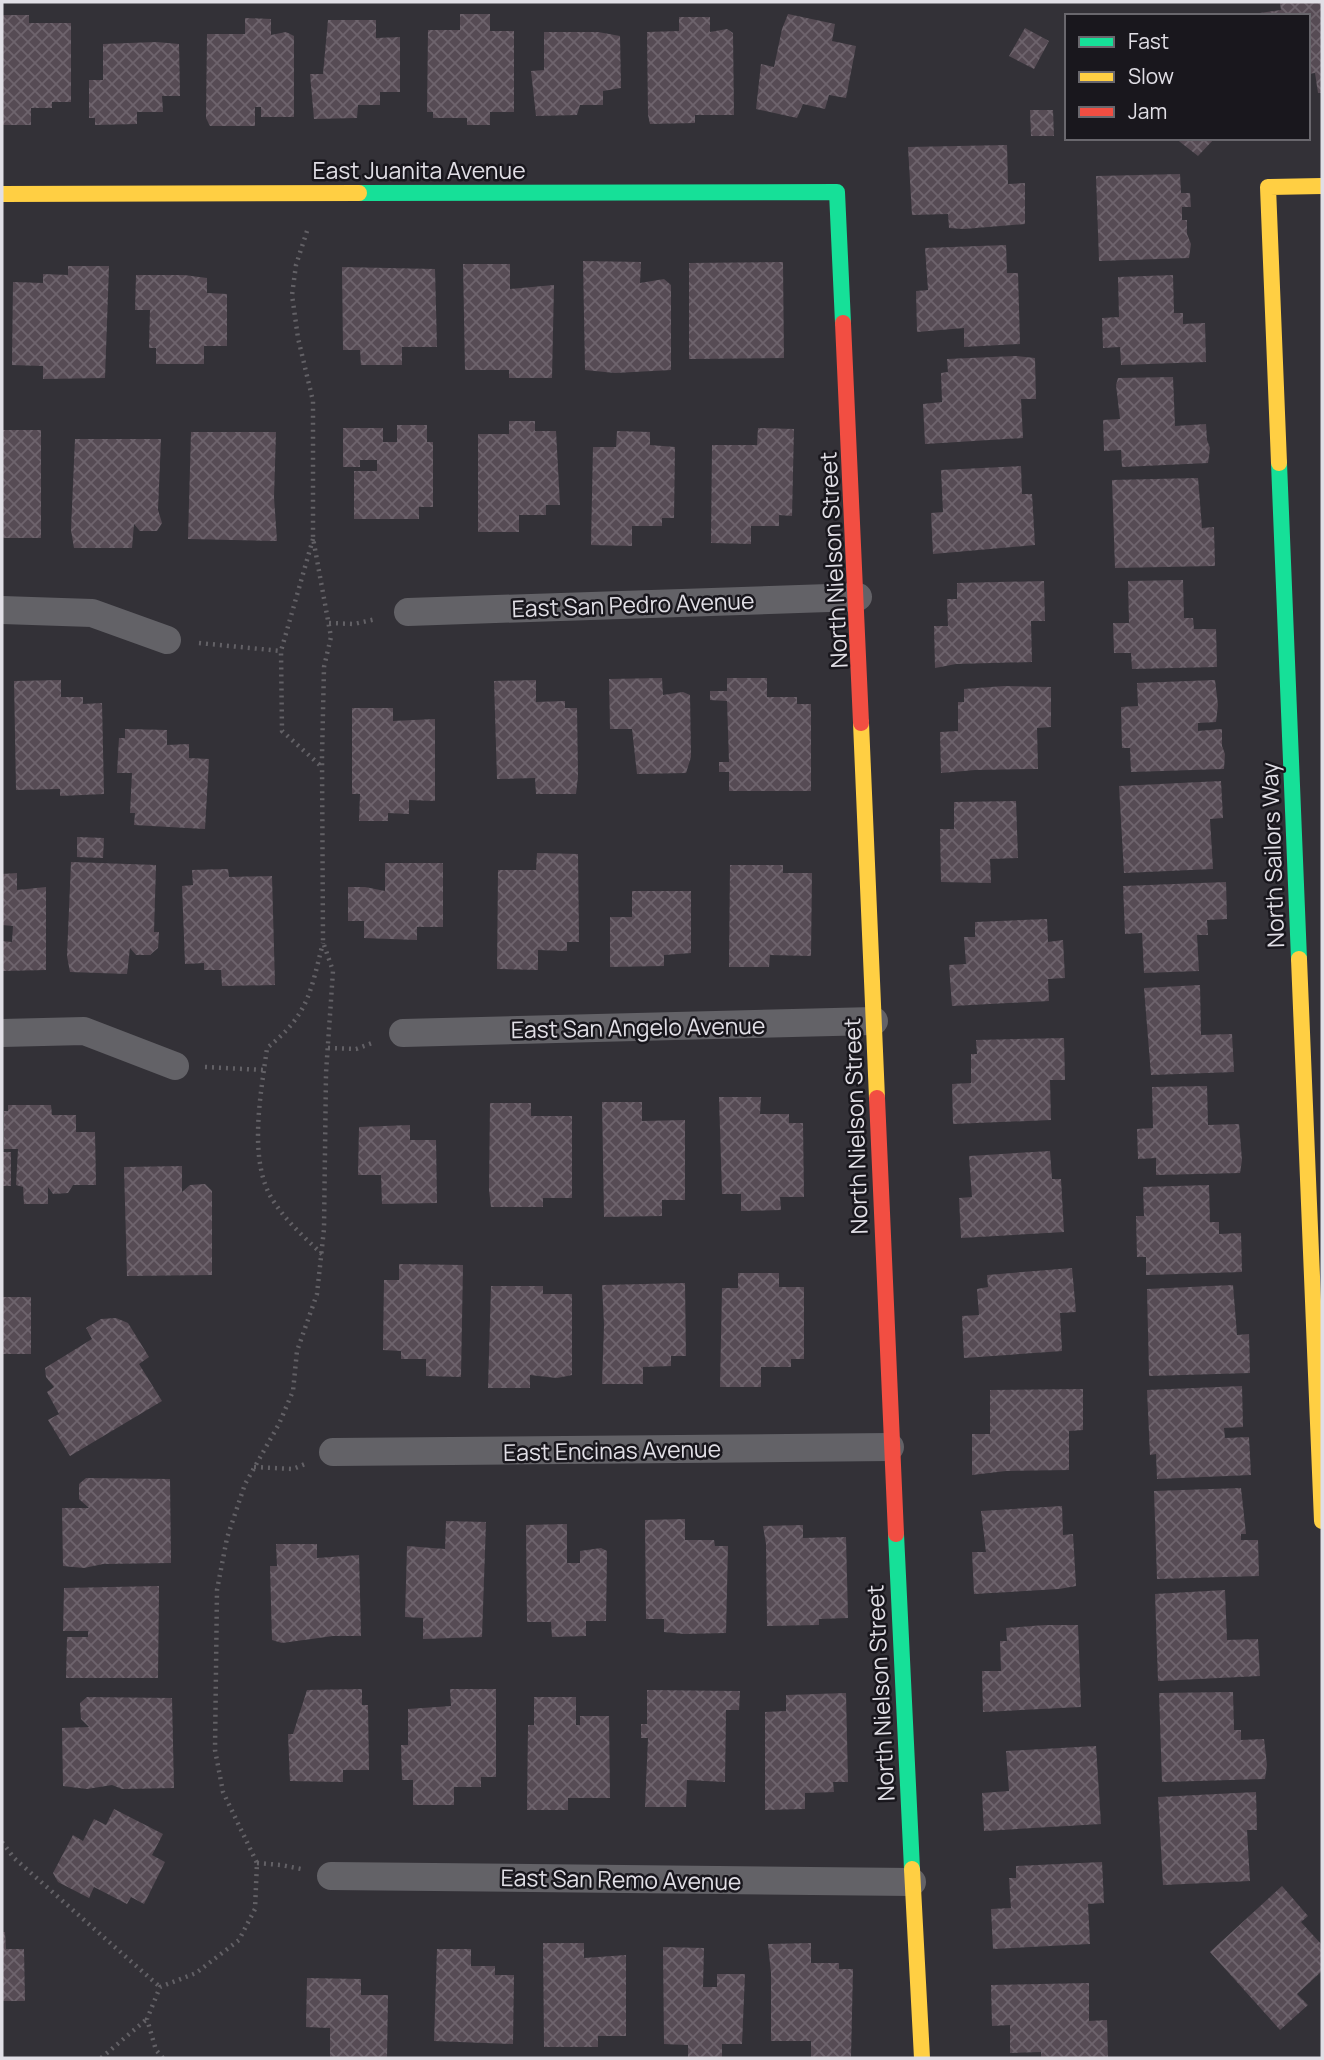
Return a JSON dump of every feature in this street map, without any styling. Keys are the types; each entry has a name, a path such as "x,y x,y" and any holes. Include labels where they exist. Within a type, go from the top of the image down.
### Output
{"street":[{"name":"North Sailors Way","path":"1322,186 1268,187 1311,1006 1322,1521"},
{"name":"East Juanita Avenue","path":"2,194 837,192"},
{"name":"North Nielson Street","path":"837,192 858,597 890,1447 922,2058"},
{"name":"East San Pedro Avenue","path":"408,611 858,597"},
{"path":"2,610 92,613 167,640"},
{"name":"East San Angelo Avenue","path":"403,1033 874,1021"},
{"path":"2,1033 84,1031 175,1066"},
{"name":"East Encinas Avenue","path":"333,1452 890,1447"},
{"name":"East San Remo Avenue","path":"331,1876 912,1882"}],"path":[{"path":"309,193 309,226 296,265 292,295 298,338 313,401 313,538 331,637 324,667 323,942 304,1010 286,1033 267,1048 260,1100 259,1170 273,1201 295,1228 322,1254"},
{"path":"313,538 281,651 282,730 322,767"},
{"path":"329,622 354,624 408,611"},
{"path":"167,640 281,651"},
{"path":"101,2058 147,2019 160,1987 195,1973 239,1940 255,1909 257,1863 223,1792 215,1750 217,1590 227,1538 245,1484 279,1424 293,1391 297,1351 317,1294 322,1254 333,971 323,942"},
{"path":"328,1048 356,1049 403,1033"},
{"path":"175,1066 264,1070"},
{"path":"254,1467 293,1469 333,1452"},
{"path":"2,1842 14,1858 160,1987"},
{"path":"257,1863 281,1865 331,1876"},
{"path":"147,2019 156,2050 163,2058"}],"building":[{"path":"1322,2 1322,93 1318,93 1315,73 1310,74 1310,14 1260,14 1281,10 1280,3"},
{"path":"460,14 490,14 490,31 514,31 514,112 490,112 490,125 467,125 467,118 433,118 433,112 427,112 428,30 460,30"},
{"path":"788,14 835,24 832,41 856,46 846,98 829,95 825,109 803,104 797,118 756,109 761,64 774,67"},
{"path":"2,15 29,15 29,23 71,23 71,102 52,102 52,108 31,108 31,125 2,125"},
{"path":"679,17 710,17 710,32 727,29 733,33 734,115 695,115 695,123 650,124 647,32 679,31"},
{"path":"245,18 271,19 271,35 286,32 294,36 294,117 261,117 261,107 255,107 255,126 210,126 206,118 207,34 245,34"},
{"path":"328,20 376,20 376,38 400,37 400,92 380,92 380,105 358,105 357,118 314,119 310,74 323,74"},
{"path":"1025,28 1049,41 1034,69 1009,56"},
{"path":"544,32 598,32 620,36 621,88 603,91 603,105 580,105 577,115 536,116 531,71 544,70"},
{"path":"103,44 179,44 180,96 162,96 163,112 137,112 137,124 95,125 95,118 89,118 89,80 103,80"},
{"path":"1030,110 1053,110 1054,136 1031,136"},
{"path":"1178,140 1213,140 1198,156"},
{"path":"1007,145 1008,184 1025,183 1025,224 949,228 948,214 912,215 908,147"},
{"path":"1180,174 1181,193 1190,193 1191,207 1182,207 1182,220 1187,220 1187,234 1191,244 1189,258 1099,261 1096,176"},
{"path":"1006,245 1007,273 1018,273 1020,344 964,347 964,328 917,332 916,291 928,290 925,248"},
{"path":"583,261 641,262 640,283 664,279 671,285 671,370 615,373 585,370"},
{"path":"783,262 784,358 689,359 689,263"},
{"path":"463,264 510,264 510,289 554,285 552,378 509,378 509,370 465,370"},
{"path":"68,266 109,266 105,378 43,379 43,366 12,365 13,282 43,283 43,274 68,275"},
{"path":"342,267 435,269 437,347 402,347 402,365 361,365 360,350 343,350"},
{"path":"136,275 207,278 207,293 227,294 227,346 204,346 204,364 156,364 156,348 149,348 150,310 135,310"},
{"path":"1173,275 1174,313 1183,313 1183,324 1205,323 1206,362 1121,365 1120,347 1103,348 1102,318 1119,317 1118,277"},
{"path":"1016,356 1035,358 1036,399 1021,399 1023,438 925,444 923,404 942,402 941,373 948,372 947,359"},
{"path":"1173,377 1175,426 1206,424 1210,448 1208,463 1122,467 1121,450 1104,451 1103,420 1120,419 1116,385 1118,378"},
{"path":"509,421 535,421 535,431 556,431 560,505 546,505 546,515 519,515 519,532 478,532 478,434 509,434"},
{"path":"397,425 427,425 427,442 433,442 433,507 419,507 419,519 354,519 354,471 377,471 377,460 360,460 360,467 343,467 343,428 383,428 383,442 397,442"},
{"path":"758,428 794,429 792,516 779,515 779,526 751,526 751,544 711,543 712,445 757,445"},
{"path":"2,430 41,430 41,538 3,538"},
{"path":"617,431 650,432 650,445 675,447 674,518 662,518 662,526 632,526 632,546 591,545 593,447 616,447"},
{"path":"191,432 276,432 274,497 277,541 188,539"},
{"path":"75,439 161,439 158,510 162,523 157,531 140,531 134,524 132,548 74,548 71,530"},
{"path":"1021,466 1022,494 1032,494 1035,545 933,554 931,513 943,512 941,470"},
{"path":"1198,478 1202,528 1214,527 1215,566 1115,568 1112,480"},
{"path":"1183,580 1184,618 1193,618 1194,629 1216,629 1217,667 1132,669 1131,653 1114,653 1113,623 1129,623 1128,581"},
{"path":"1044,581 1045,621 1031,621 1032,662 956,664 935,668 934,626 948,626 947,599 957,599 957,583"},
{"path":"662,678 663,695 683,692 690,695 691,757 686,773 637,774 632,729 610,729 609,679"},
{"path":"727,678 767,678 767,697 797,697 797,704 811,704 811,791 729,791 729,772 719,772 719,762 729,762 727,701 710,700 710,691 727,691"},
{"path":"61,680 61,697 83,697 83,704 102,703 104,794 60,796 60,789 16,790 14,681"},
{"path":"536,680 536,702 565,701 565,708 577,708 576,794 536,794 535,778 497,779 494,681"},
{"path":"1215,680 1218,705 1216,722 1198,723 1198,731 1222,729 1224,769 1131,772 1130,748 1122,748 1121,707 1138,706 1137,683"},
{"path":"1051,687 1051,727 1037,728 1038,769 941,773 940,732 958,731 958,702 964,702 964,689"},
{"path":"352,708 393,708 393,721 435,719 435,801 409,800 409,814 388,813 388,821 359,821 360,794 352,794"},
{"path":"125,729 167,730 167,745 189,744 189,758 209,759 205,829 134,825 135,813 130,813 132,773 117,773 119,738 125,738"},
{"path":"1221,781 1223,818 1210,819 1213,869 1124,873 1119,786"},
{"path":"1016,801 1018,858 990,859 991,883 941,882 940,829 954,829 954,802"},
{"path":"77,837 104,838 103,858 77,857"},
{"path":"537,853 578,854 579,942 567,942 567,951 538,950 538,970 497,969 498,870 536,870"},
{"path":"71,862 156,865 154,932 159,932 158,948 150,955 136,955 130,948 127,974 70,972 67,956"},
{"path":"385,863 443,863 443,927 417,927 417,940 364,938 364,921 348,921 348,887 385,891"},
{"path":"730,865 783,865 783,873 812,873 811,956 770,955 769,967 729,967"},
{"path":"228,869 229,877 272,876 275,985 222,986 221,970 204,970 204,963 185,964 182,886 193,885 192,870"},
{"path":"17,873 17,890 46,887 46,970 2,971 2,941 12,942 13,926 2,925 2,874"},
{"path":"1226,882 1227,919 1207,920 1208,935 1197,935 1199,971 1144,973 1142,933 1125,934 1123,886"},
{"path":"632,891 691,891 691,953 664,955 664,966 610,967 610,917 632,917"},
{"path":"1047,919 1048,942 1063,940 1065,978 1048,979 1049,1001 952,1006 949,965 966,964 964,937 975,937 975,922"},
{"path":"1200,985 1201,1035 1232,1034 1234,1072 1151,1075 1144,988"},
{"path":"1064,1038 1065,1080 1050,1080 1051,1120 953,1124 952,1084 971,1083 971,1054 977,1054 976,1040"},
{"path":"1207,1086 1208,1125 1239,1124 1242,1160 1240,1173 1156,1175 1156,1158 1138,1159 1137,1129 1153,1128 1152,1087"},
{"path":"719,1097 761,1097 760,1114 789,1114 789,1123 803,1123 804,1197 780,1197 781,1210 741,1211 741,1194 722,1194"},
{"path":"602,1102 642,1102 642,1121 685,1120 685,1200 662,1200 662,1216 604,1217"},
{"path":"490,1103 531,1103 531,1116 572,1116 572,1198 543,1198 543,1207 491,1207"},
{"path":"8,1105 51,1105 52,1115 76,1115 76,1132 95,1132 96,1185 73,1185 68,1193 53,1194 48,1187 48,1204 24,1204 23,1187 16,1185 18,1149 4,1149 4,1111 8,1111"},
{"path":"410,1125 410,1140 436,1140 437,1203 382,1204 381,1175 358,1175 359,1127"},
{"path":"1050,1151 1052,1179 1061,1179 1064,1232 961,1238 959,1198 972,1197 969,1156"},
{"path":"2,1152 11,1152 11,1186 2,1186"},
{"path":"182,1166 182,1192 190,1185 205,1184 212,1191 212,1275 127,1276 124,1167"},
{"path":"1209,1185 1210,1222 1219,1222 1219,1234 1241,1233 1242,1272 1146,1275 1146,1257 1137,1257 1136,1216 1144,1216 1143,1187"},
{"path":"399,1264 463,1265 461,1377 426,1376 426,1359 401,1359 401,1351 383,1350 384,1280 399,1280"},
{"path":"1072,1268 1076,1312 1060,1313 1062,1351 964,1358 962,1316 979,1315 977,1289 988,1287 987,1275"},
{"path":"738,1273 779,1273 779,1287 804,1287 804,1359 791,1359 791,1367 761,1367 761,1387 720,1387 722,1288 738,1288"},
{"path":"685,1283 686,1356 671,1356 671,1366 643,1367 643,1384 602,1384 602,1285"},
{"path":"1233,1285 1237,1335 1249,1334 1250,1373 1149,1376 1147,1289"},
{"path":"491,1286 543,1286 543,1294 572,1294 572,1375 557,1378 530,1375 530,1388 488,1388"},
{"path":"2,1297 31,1297 31,1354 2,1354"},
{"path":"116,1318 128,1323 149,1357 139,1364 162,1401 70,1456 48,1420 59,1414 47,1392 54,1387 46,1377 45,1368 92,1339 86,1328 101,1319"},
{"path":"1242,1386 1243,1427 1224,1428 1225,1438 1249,1437 1251,1475 1157,1479 1156,1454 1150,1455 1147,1390"},
{"path":"1083,1389 1083,1430 1069,1431 1069,1470 1006,1471 972,1475 972,1434 990,1434 990,1390"},
{"path":"86,1478 170,1479 171,1563 103,1564 84,1568 63,1566 62,1508 89,1508 79,1499 79,1484"},
{"path":"1241,1488 1246,1534 1241,1534 1241,1540 1258,1540 1259,1576 1157,1579 1154,1491"},
{"path":"1062,1506 1063,1535 1073,1534 1076,1586 974,1594 972,1552 986,1552 981,1511"},
{"path":"685,1519 685,1540 714,1540 715,1546 728,1546 726,1633 664,1632 664,1619 646,1619 645,1520"},
{"path":"446,1521 486,1522 482,1637 423,1639 423,1618 405,1617 407,1546 445,1549"},
{"path":"567,1524 567,1563 580,1563 580,1551 601,1548 607,1551 606,1621 586,1621 586,1636 552,1637 551,1622 527,1622 526,1525"},
{"path":"803,1525 803,1538 846,1537 848,1618 819,1619 819,1625 767,1626 766,1544 763,1526"},
{"path":"276,1544 317,1544 317,1558 359,1555 361,1636 333,1636 282,1643 272,1640 270,1566 277,1566"},
{"path":"159,1586 158,1678 66,1678 67,1637 88,1637 88,1631 63,1631 64,1588"},
{"path":"1225,1590 1227,1640 1258,1639 1260,1676 1158,1681 1155,1594"},
{"path":"1078,1625 1081,1707 983,1712 982,1671 1001,1671 1000,1641 1007,1641 1006,1628"},
{"path":"362,1689 362,1705 368,1705 369,1770 343,1770 343,1782 290,1781 288,1734 293,1734 307,1690"},
{"path":"450,1689 496,1689 496,1777 481,1777 481,1787 454,1787 454,1805 413,1805 413,1780 402,1780 401,1745 408,1745 408,1709 451,1706"},
{"path":"647,1690 740,1691 739,1710 726,1710 725,1782 687,1780 686,1807 645,1807 648,1738 641,1738 641,1724 647,1724"},
{"path":"1233,1692 1234,1730 1241,1730 1241,1740 1264,1739 1267,1765 1265,1779 1162,1782 1159,1693"},
{"path":"846,1693 848,1782 833,1782 834,1792 805,1793 805,1809 765,1810 765,1712 786,1711 786,1695"},
{"path":"87,1697 172,1698 174,1788 122,1789 112,1785 87,1789 63,1786 62,1728 89,1727 81,1719 80,1703"},
{"path":"534,1697 576,1697 576,1725 580,1725 580,1716 609,1716 610,1798 568,1798 568,1810 527,1810 528,1725 534,1725"},
{"path":"1096,1746 1101,1824 984,1831 982,1793 1009,1791 1006,1751"},
{"path":"1256,1792 1257,1830 1247,1830 1250,1881 1163,1885 1158,1797"},
{"path":"114,1809 163,1834 152,1855 165,1862 144,1904 131,1897 127,1904 94,1887 89,1898 58,1882 53,1873 73,1835 83,1841 94,1819 106,1825"},
{"path":"1102,1862 1104,1903 1088,1904 1090,1944 993,1949 991,1909 1011,1908 1009,1878 1016,1878 1016,1866"},
{"path":"1282,1886 1308,1916 1301,1922 1322,1945 1322,1971 1297,1994 1308,2005 1280,2030 1210,1952"},
{"path":"2,1932 5,1932 6,1949 24,1949 25,2001 2,2001"},
{"path":"543,1943 584,1943 584,1958 626,1955 626,2036 598,2036 598,2047 544,2047"},
{"path":"811,1943 811,1963 839,1963 839,1969 853,1969 851,2057 811,2057 811,2041 771,2041 771,1973 768,1944"},
{"path":"663,1947 704,1948 703,1987 717,1987 717,1974 745,1974 742,2044 722,2044 722,2058 688,2058 688,2045 664,2044"},
{"path":"437,1949 471,1949 471,1966 495,1966 495,1975 514,1975 513,2044 434,2041"},
{"path":"307,1978 361,1979 361,1995 388,1995 387,2058 330,2057 330,2028 306,2027"},
{"path":"1089,1983 1089,2021 1107,2020 1108,2058 1041,2058 1041,2052 1010,2053 1010,2025 992,2026 991,1985"}],"traffic: fast":[{"path":"359,193 837,192 843,323"},
{"path":"1279,463 1299,959"},
{"path":"896,1534 912,1869"}],"traffic: slow":[{"path":"1279,463 1268,187 1322,186"},
{"path":"2,194 359,193"},
{"path":"861,723 877,1098"},
{"path":"1299,959 1322,1521"},
{"path":"912,1869 922,2058"}],"traffic: jam":[{"path":"843,323 861,723"},
{"path":"877,1098 896,1534"}]}
